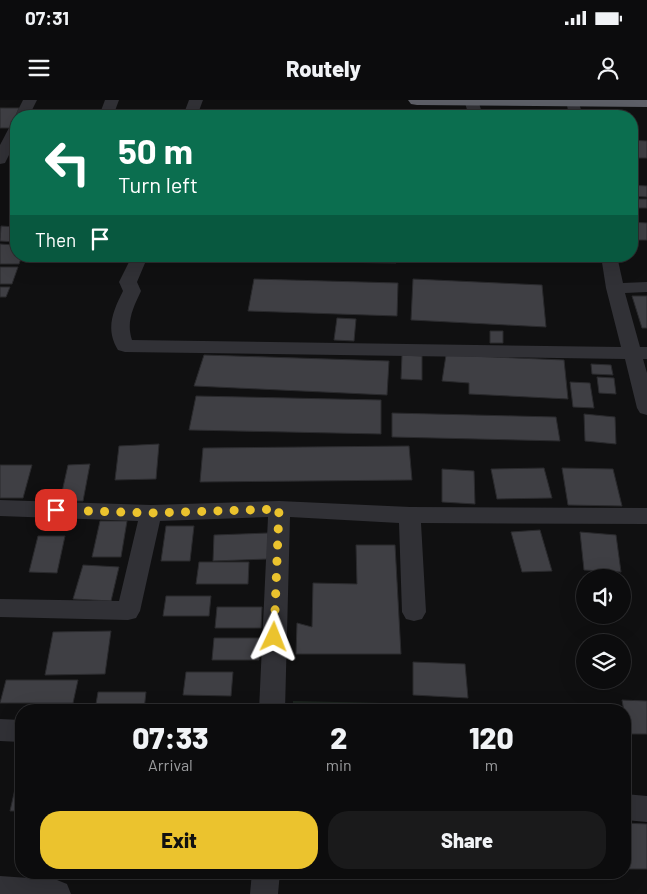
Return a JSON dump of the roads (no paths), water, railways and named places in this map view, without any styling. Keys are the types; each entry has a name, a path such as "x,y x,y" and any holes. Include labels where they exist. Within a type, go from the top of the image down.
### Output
{"highway":[{"path":"417,100 643,101"}],"street":[{"path":"0,160 10,139"},
{"path":"138,262 121,314 118,332 125,346 639,353"},
{"path":"610,262 615,288 639,353 647,408"},
{"path":"615,288 647,287"},
{"path":"0,508 150,513 279,509 410,515 647,516"},
{"path":"272,704 279,509"},
{"path":"0,608 128,610 150,513"},
{"path":"410,515 414,612"},
{"path":"0,730 15,731"},
{"path":"631,807 647,808"},
{"path":"264,894 265,879"},
{"path":"0,890 57,894"}]}
